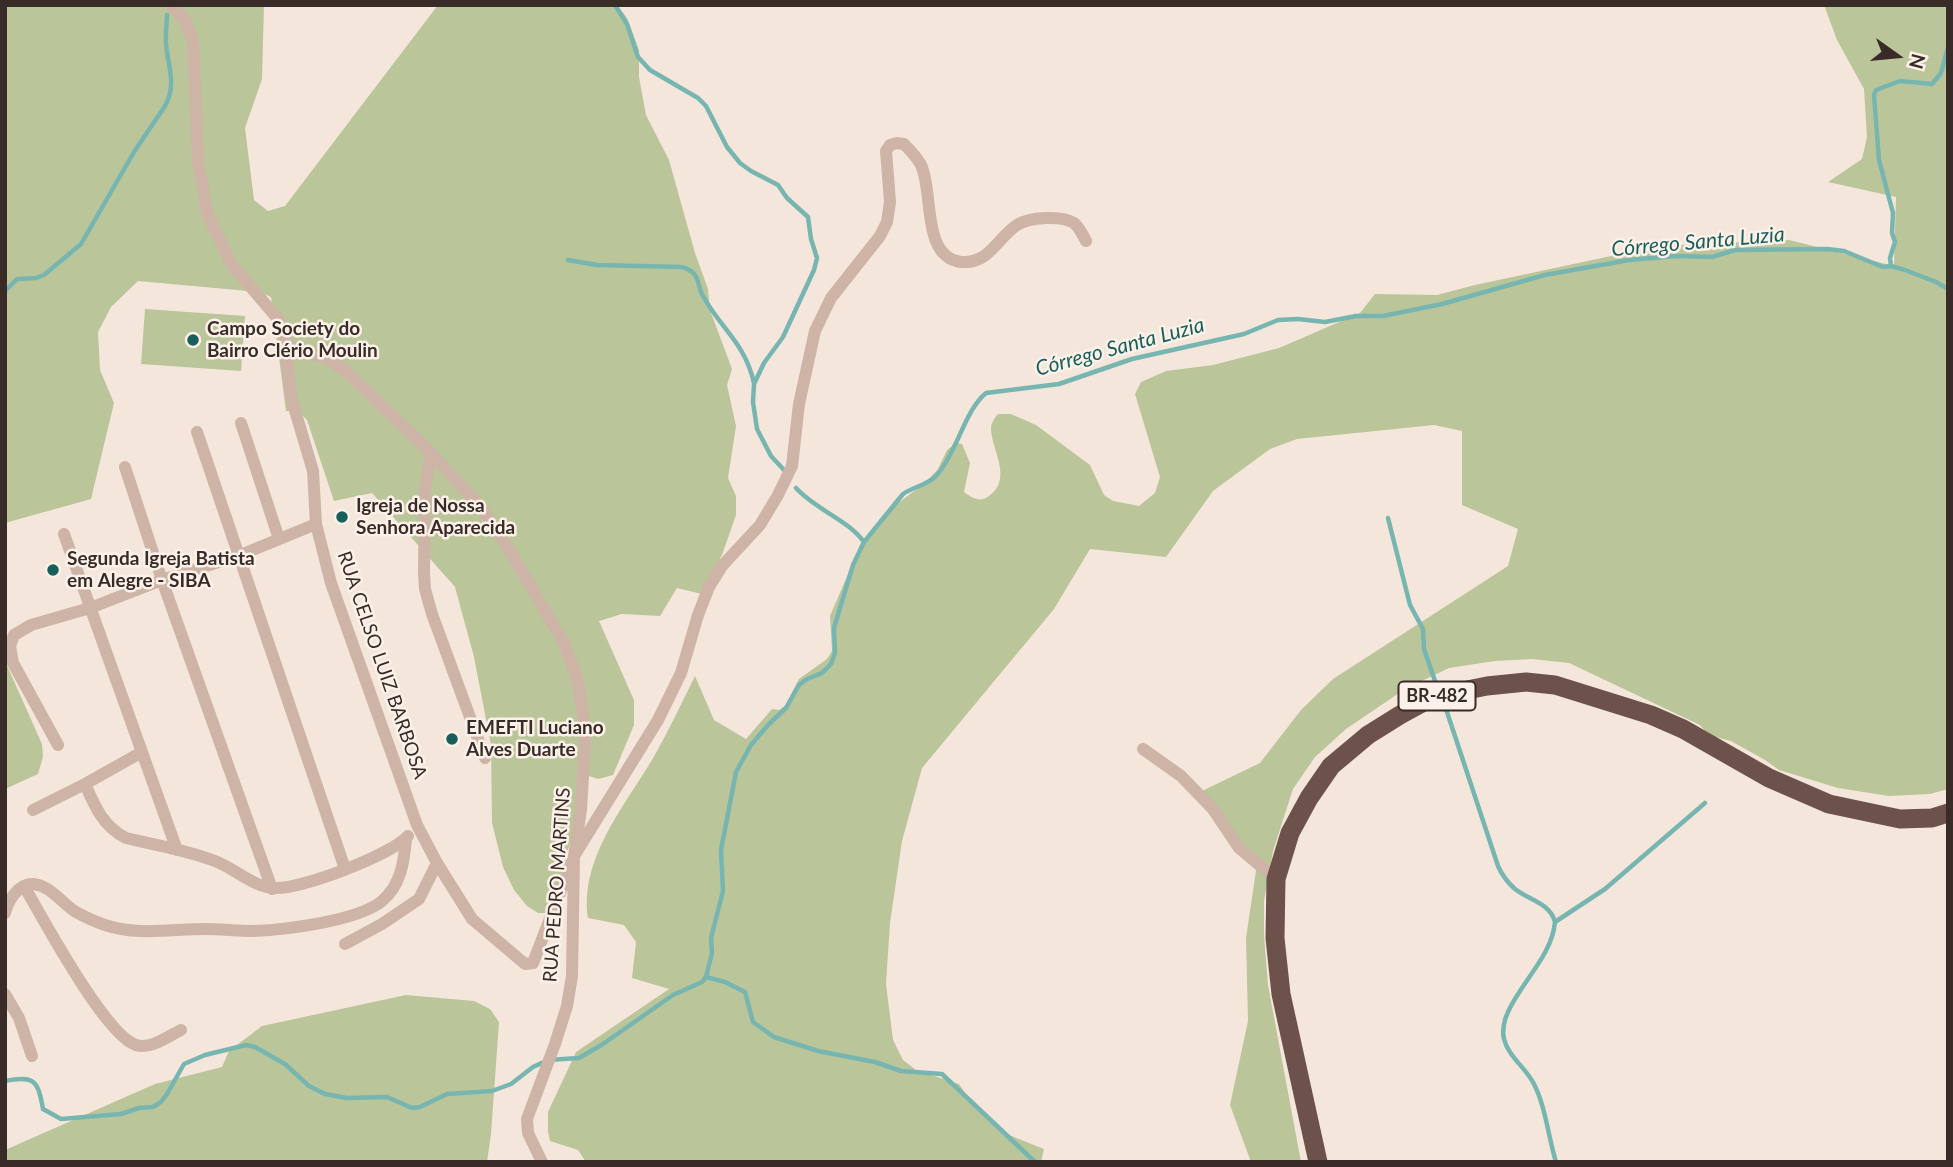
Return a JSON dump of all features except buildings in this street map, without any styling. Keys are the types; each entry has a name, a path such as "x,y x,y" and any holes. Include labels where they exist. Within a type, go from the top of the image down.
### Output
{"highway":[{"name":"BR-482","path":"1318,1162 1281,994 1275,938 1276,880 1290,833 1331,766 1368,735 1433,697 1505,684 1526,682 1555,685 1651,715 1683,729 1769,778 1829,804 1900,819 1932,818 1948,813"}],"street":[{"name":"RUA CELSO LUIZ BARBOSA","path":"172,5 186,20 193,41 198,160 207,213 232,264 278,319 286,344 291,397 313,471 316,524 331,583 417,825 472,919 525,964 533,963 574,856"},
{"path":"574,856 658,720 686,659 709,587 722,566 760,525 792,466 799,404 815,331 831,298 880,236 887,222 890,202 886,151 890,145 904,144 922,167 935,239 939,250 949,259 970,261 983,258 1016,225 1027,221 1067,220 1076,224 1086,241"},
{"name":"RUA PEDRO MARTINS","path":"286,344 327,359 345,370 431,453 479,505 564,643 577,678 585,742 581,810 574,856 572,976 567,1006 527,1119 528,1133 542,1162"},
{"path":"241,423 279,539"},
{"path":"197,432 345,869"},
{"path":"431,453 425,489 425,589 485,758"},
{"path":"125,467 162,580 272,888"},
{"path":"58,745 13,663 10,646 14,635 20,630 238,556 316,524"},
{"path":"64,534 177,850"},
{"path":"1143,749 1181,776 1212,808 1239,848 1276,880"},
{"path":"33,810 142,752"},
{"path":"85,784 95,808 113,831 126,838 215,861 272,888 290,887 383,854 406,839 417,825"},
{"path":"5,913 9,900 24,886 33,884 46,887 75,911 105,925 132,931 255,931 293,927 347,917 381,902 400,875 406,839"},
{"path":"345,944 382,924 419,899 437,863"},
{"path":"24,886 81,983 110,1024 128,1042 148,1046 181,1030"},
{"path":"5,993 19,1018 32,1056"}],"green space":[{"path":"5,5 264,5 262,79 245,128 254,200 268,211 285,206 438,5 617,5 627,18 639,50 639,77 646,115 669,160 708,289 710,310 732,369 727,385 736,426 728,478 736,496 736,515 722,555 702,594 677,588 660,616 622,614 599,621 634,700 634,725 613,775 598,779 589,776 552,913 538,913 527,906 514,890 503,867 492,823 491,745 474,657 455,587 372,493 334,501 307,420 298,411 286,411 271,297 259,292 138,281 111,307 98,332 100,370 114,403 91,499 5,523"},
{"path":"1824,5 1948,5 1948,789 1930,794 1889,796 1838,788 1779,770 1731,741 1708,735 1700,725 1569,663 1532,659 1449,668 1405,689 1346,729 1315,757 1293,789 1273,851 1264,901 1264,935 1268,985 1301,1162 1251,1162 1230,1105 1248,1021 1246,938 1257,864 1202,791 1260,763 1301,710 1333,679 1508,566 1518,529 1462,505 1462,431 1434,425 1297,439 1270,449 1213,491 1166,557 1090,549 1054,609 922,768 902,841 890,923 886,984 893,1040 903,1060 916,1070 959,1084 972,1103 993,1125 1009,1135 1044,1149 1041,1162 586,1162 578,1150 550,1141 548,1112 576,1052 669,989 632,978 636,942 624,925 588,918 587,895 591,873 608,831 656,753 695,676 714,720 746,739 772,709 779,710 785,706 799,679 827,659 832,651 830,616 860,546 897,504 938,469 947,450 956,443 962,444 970,463 964,492 976,499 986,498 1000,481 992,425 998,414 1011,414 1036,425 1090,465 1104,495 1113,501 1139,506 1155,493 1160,477 1135,394 1141,382 1166,371 1213,365 1279,348 1360,313 1375,294 1437,295 1658,246 1789,240 1894,266 1896,197 1828,182 1862,159 1867,137 1864,89 1837,40"},
{"name":"Campo Society do Bairro Clério Moulin","path":"145,309 245,316 241,371 141,364"},
{"path":"5,661 42,744 43,757 38,774 5,789"},
{"path":"406,995 474,1001 490,1009 499,1022 487,1162 5,1162 5,1150 155,1084 222,1067 229,1051 262,1026"}],"waterway":[{"path":"615,5 627,24 638,57 650,70 698,98 706,106 727,147 740,163 778,185 787,198 808,217 817,258 814,270 783,337 764,363 754,384 753,402 757,429 771,456 784,470"},
{"path":"5,291 17,279 44,275 81,244 134,152 165,106 171,83 166,41 167,15"},
{"path":"1891,266 1890,258 1895,242 1892,233 1893,213 1879,160 1874,95 1876,90 1900,81 1932,84 1941,73 1948,47"},
{"name":"Córrego Santa Luzia","path":"5,1081 23,1079 33,1082 37,1086 43,1109 61,1119 121,1114 153,1107 161,1102 184,1064 205,1055 246,1045 255,1047 285,1064 309,1086 325,1094 347,1098 387,1097 412,1108 420,1107 447,1094 492,1091 511,1084 533,1067 548,1060 579,1058 673,995 702,982 706,977 712,953 711,938 723,891 721,850 736,772 751,745 786,708 799,685 822,673 831,664 835,653 834,628 853,565 864,542 903,494 937,475 972,410 986,393 1059,384 1132,359 1244,334 1278,320 1325,322 1356,316 1383,316 1442,304 1545,275 1629,260 1677,256 1712,257 1735,250 1827,249 1844,251 1883,267 1905,270 1948,289"},
{"path":"568,260 597,265 687,269 696,277 710,308 745,357 754,383"},
{"path":"796,488 849,527 864,542"},
{"path":"1388,518 1410,605 1423,629 1424,649 1435,681"},
{"path":"1446,709 1500,869 1515,889 1549,910 1555,922 1553,934 1542,958 1508,1012 1503,1033 1509,1051 1531,1078 1538,1093 1556,1162"},
{"path":"1555,922 1605,889 1705,803"},
{"path":"706,977 725,982 745,992 753,1022 774,1037 818,1051 875,1062 901,1071 942,1074 1035,1162"}],"place":[{"name":"Campo Society do Bairro Clério Moulin","path":"193,340"},
{"name":"Igreja de Nossa Senhora Aparecida","path":"342,517"},
{"name":"Segunda Igreja Batista em Alegre - SIBA","path":"53,570"},
{"name":"EMEFTI Luciano Alves Duarte","path":"452,739"}]}
